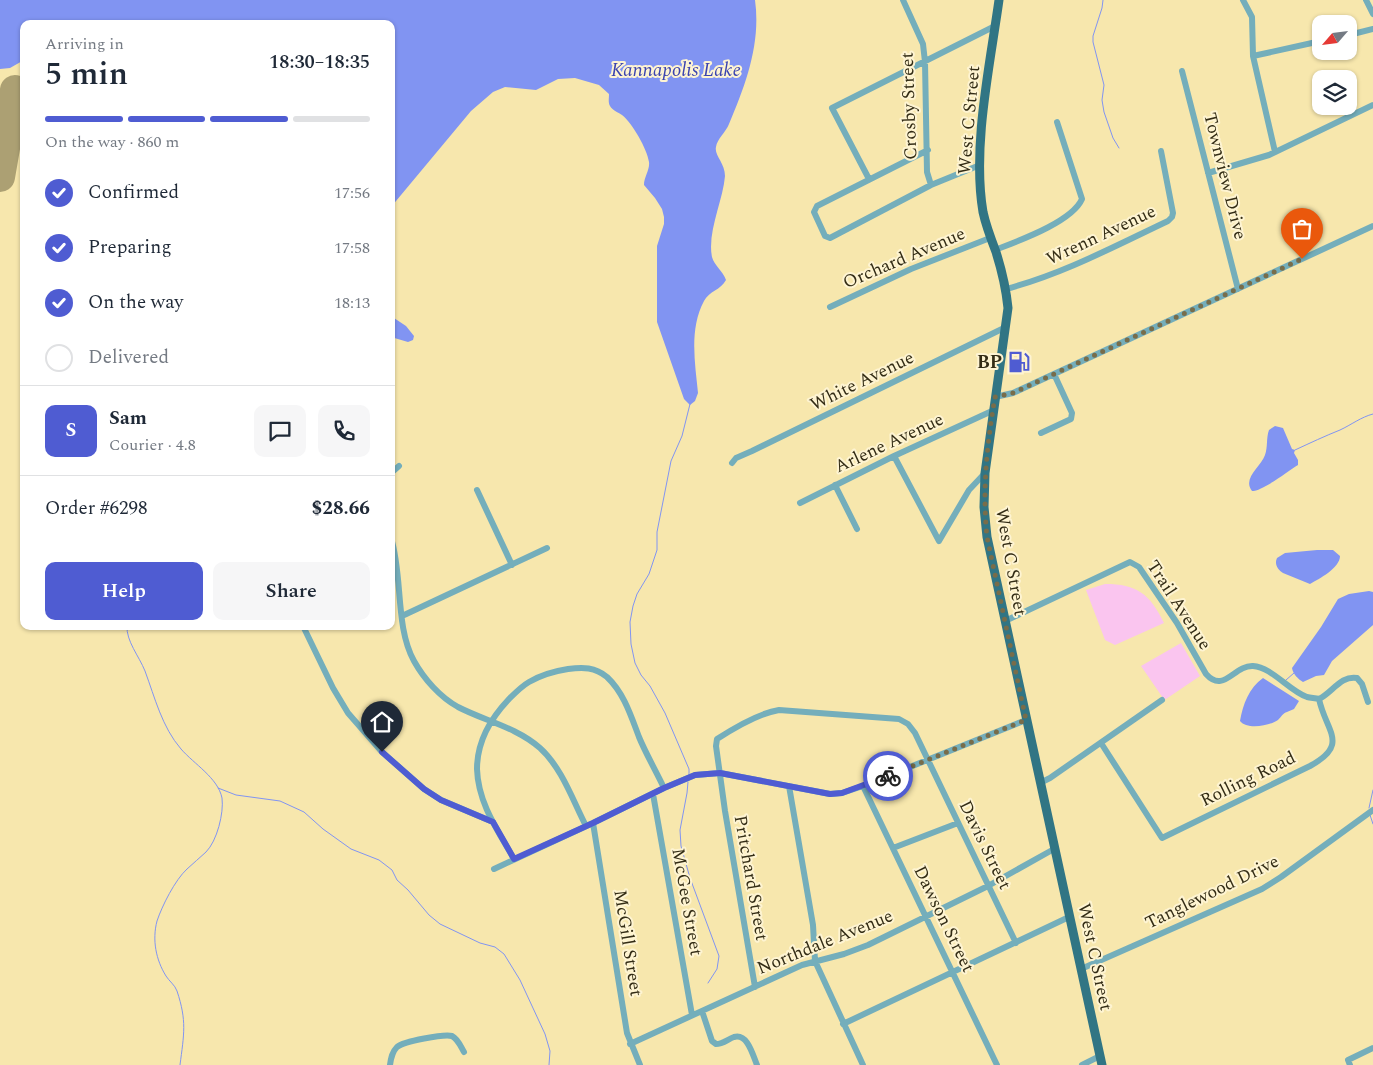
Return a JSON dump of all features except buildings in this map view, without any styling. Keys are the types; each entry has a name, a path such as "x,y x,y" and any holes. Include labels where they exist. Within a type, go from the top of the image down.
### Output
{"main road":[{"name":"West C Street","path":"999,0 983,117 980,165 983,213 1006,289 1008,308 984,473 984,507 987,537 1101,1060"}],"street":[{"name":"Crosby Street","path":"903,0 922,44 925,62 927,172 931,185"},
{"path":"1244,0 1252,17 1253,56 1275,152"},
{"path":"1366,0 1373,14"},
{"path":"869,179 832,108 995,26"},
{"path":"1358,32 1373,29"},
{"path":"1253,56 1312,43"},
{"name":"Townview Drive","path":"1182,71 1238,289"},
{"path":"1208,173 1275,152 1373,105"},
{"path":"995,250 1050,226 1079,206 1082,199 1057,122"},
{"path":"928,150 817,206 814,212 816,220 825,236 830,238 931,185 980,165"},
{"name":"Wrenn Avenue","path":"1006,289 1033,282 1062,270 1168,221 1173,213 1161,151"},
{"path":"995,397 1013,393 1373,226"},
{"name":"Orchard Avenue","path":"830,307 911,269 990,238"},
{"name":"White Avenue","path":"732,463 736,458 1006,326"},
{"path":"1041,433 1072,419 1072,413 1054,374"},
{"name":"Arlene Avenue","path":"800,503 894,456 992,411"},
{"path":"894,456 939,541 969,490 984,473"},
{"path":"395,470 400,466"},
{"path":"835,485 857,529"},
{"path":"477,490 512,565"},
{"path":"402,616 547,548"},
{"path":"395,553 405,639 413,660 424,678 438,692 458,707 491,720 521,735 540,748 552,762 586,826"},
{"name":"Trail Avenue","path":"1005,621 1130,562 1139,568 1177,624 1211,680 1217,682 1224,680 1240,670 1255,666 1264,669 1307,697 1319,699"},
{"path":"305,630 333,688 348,713 382,752 424,789 441,800 493,822"},
{"path":"514,859 482,799 477,769 480,749 491,720 517,691 528,682 541,676 579,667 594,668 607,677 616,687 628,709 664,788"},
{"path":"1319,699 1326,696 1344,679 1350,676 1357,678 1362,684 1368,702"},
{"name":"Rolling Road","path":"1100,743 1162,838 1310,766 1328,755 1334,742 1322,713 1319,699"},
{"path":"1040,783 1162,700"},
{"name":"Davis Street","path":"720,773 716,746 717,739 771,711 779,710 898,719 908,724 915,733 1016,943"},
{"path":"494,869 695,775 720,773 830,794 842,793 1026,720"},
{"name":"Pritchard Street","path":"720,773 755,987"},
{"path":"789,786 812,925 815,961 863,1065"},
{"name":"Dawson Street","path":"863,786 927,915 997,1065"},
{"name":"McGee Street","path":"653,794 692,1015"},
{"name":"Tanglewood Drive","path":"1081,969 1262,888 1281,877 1373,810"},
{"name":"McGill Street","path":"593,823 630,1044 640,1065"},
{"path":"894,848 958,823"},
{"name":"Northdale Avenue","path":"630,1044 802,965 855,951 988,886 1054,849"},
{"path":"843,1024 1070,918"},
{"path":"702,1011 712,1041 716,1044 721,1044 740,1036 744,1039 757,1065"},
{"path":"390,1065 392,1053 400,1045 407,1042 452,1036 464,1052"},
{"path":"1350,1065 1348,1060 1373,1048"},
{"path":"1082,1065 1101,1060"}],"shaded area":[{"path":"1105,584 1126,586 1141,593 1148,598 1164,623 1115,645 1105,640 1086,590"},
{"path":"1181,643 1200,676 1166,699 1163,698 1141,666"}],"water":[{"name":"Kannapolis Lake","path":"0,0 755,0 756,32 751,63 728,127 716,147 725,176 713,227 711,247 713,260 726,280 706,298 696,323 694,346 698,393 695,401 690,405 684,399 657,322 657,246 664,224 664,217 662,209 644,185 649,165 648,157 635,130 622,115 611,108 609,94 599,85 575,78 558,79 536,90 505,87 493,92 471,111 395,202 395,20 20,20 20,62 10,68 0,69"},
{"path":"395,319 406,326 414,336 413,340 408,342 395,338"},
{"path":"1275,426 1283,428 1292,449 1295,450 1294,453 1298,460 1298,465 1269,484 1252,491 1249,482 1265,455 1269,430"},
{"path":"1333,550 1340,556 1337,565 1333,569 1310,584 1283,573 1277,567 1277,558 1285,553"},
{"path":"1373,592 1373,625 1332,661 1324,675 1316,676 1303,682 1299,679 1292,668 1338,599 1349,594"},
{"path":"1263,678 1299,701 1294,709 1284,713 1274,722 1258,726 1243,724 1240,721 1247,697"}],"waterway":[{"path":"1103,0 1093,42 1104,85 1102,100 1104,112 1113,138 1119,148"},
{"path":"689,775 689,769 665,713 635,663 631,644 630,622 637,594 649,574 657,550 657,532 671,461 682,436 690,404"},
{"path":"1295,450 1373,414"},
{"path":"127,630 160,712 174,740 216,784 222,798 221,819 210,847 178,880 169,894 157,921 155,935 157,957 166,976 176,989 182,1011 183,1036 180,1065"},
{"path":"1286,680 1294,673"},
{"path":"688,782 680,830 681,846 690,878 719,956 717,969 708,983"},
{"path":"218,788 236,795 280,801 304,812 323,829 351,849 379,860 392,870 397,880 429,915 440,924 480,943 495,947 504,954 520,980 545,1034 550,1051 549,1065"},
{"path":"1369,808 1373,790"},
{"path":"1370,815 1373,824"}],"runway":[{"path":"0,177 15,90"}],"way so far":[{"path":"888,776 1026,720 987,537 984,507 984,473 995,397 1013,393 1302,259"}],"place":[{"name":"BP","path":"1019,362"}],"route":[{"path":"382,752 424,789 441,800 463,811 493,822 514,859 695,775 720,773 830,794 842,793 888,776"}]}
